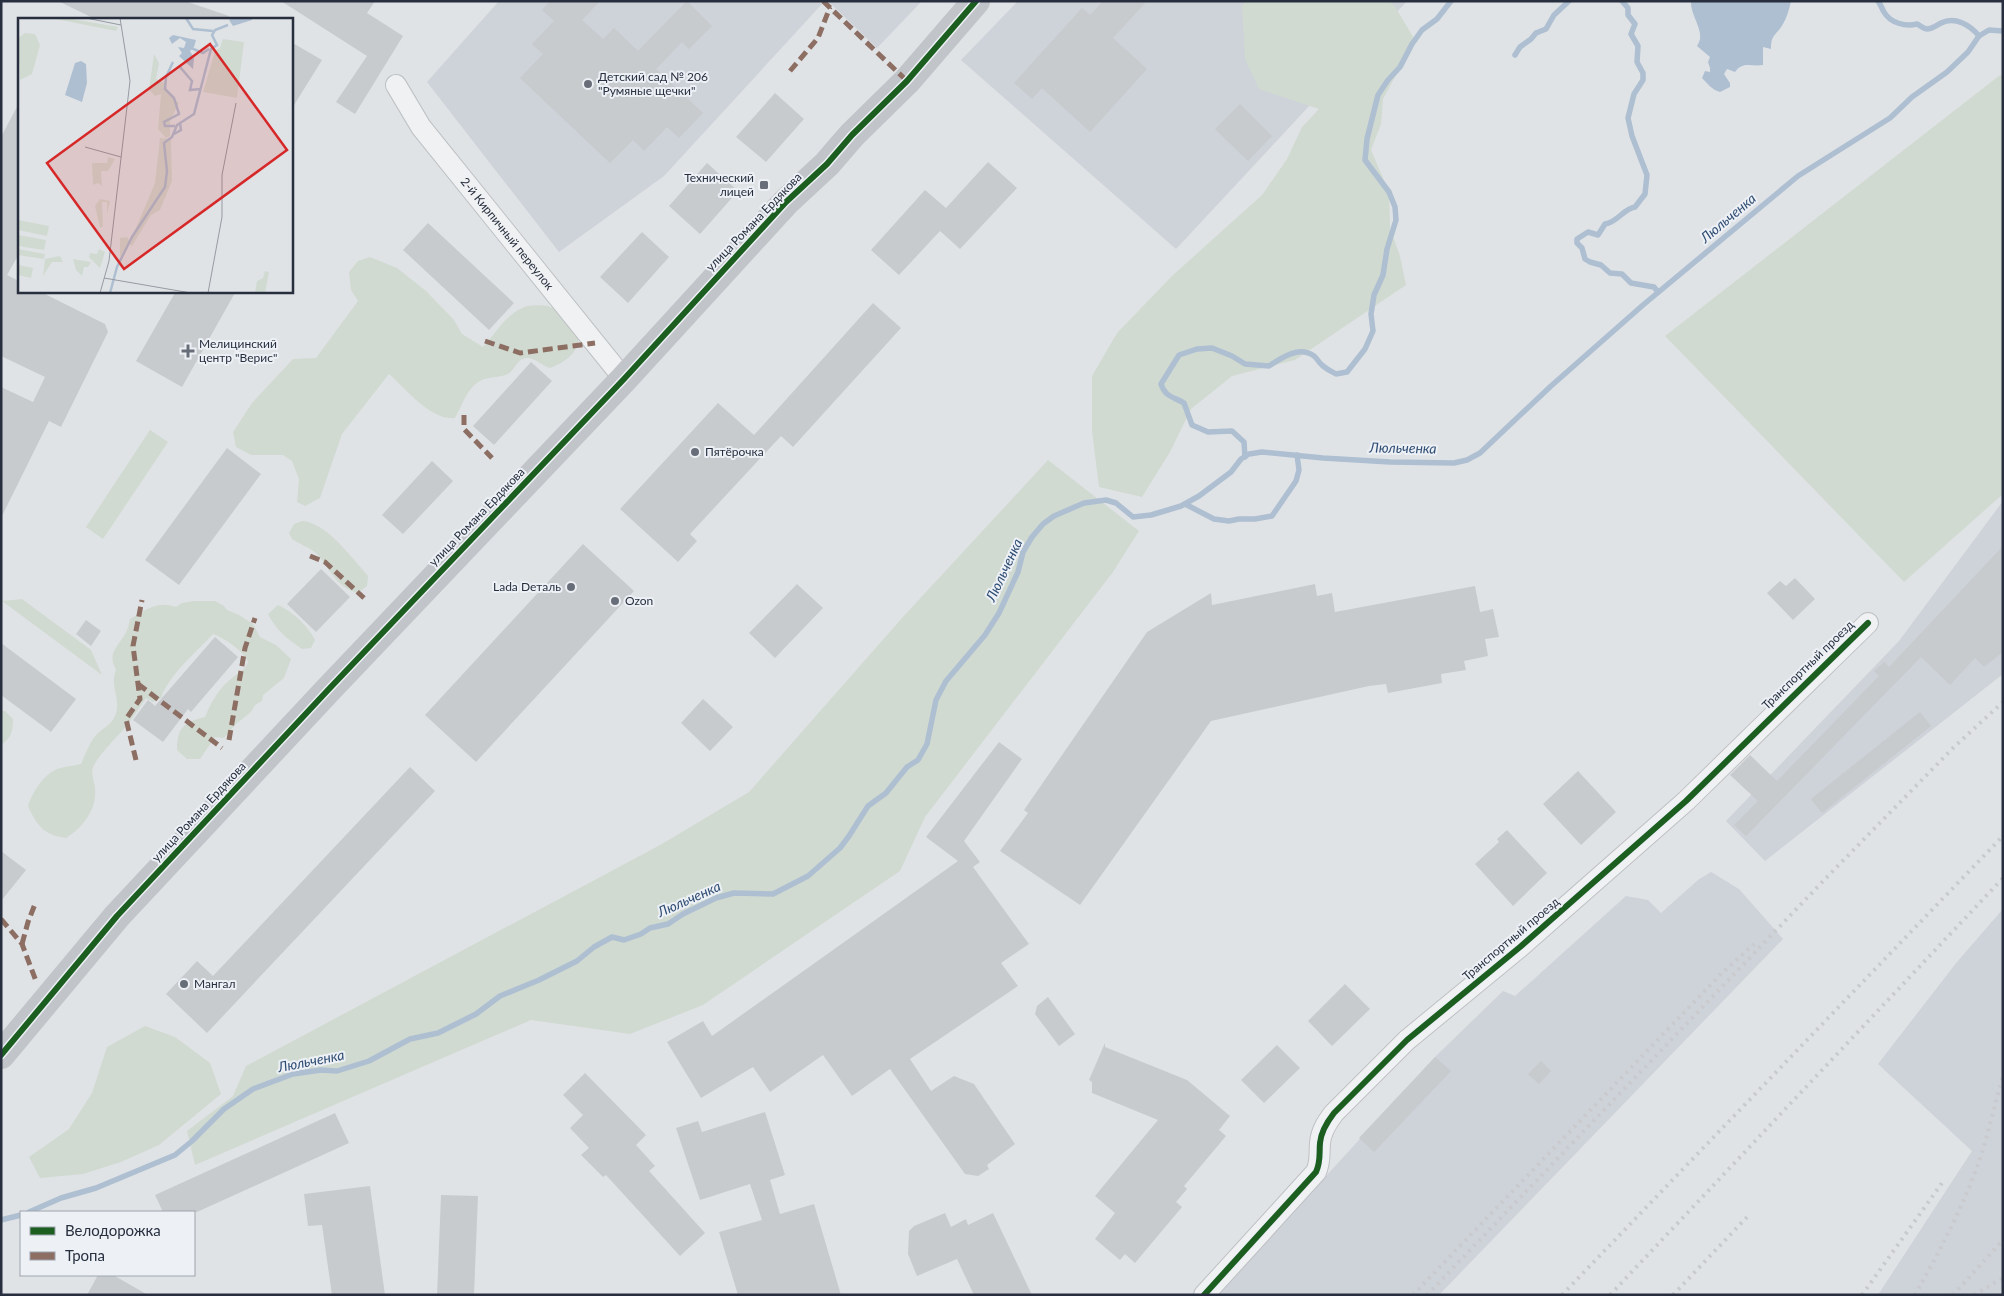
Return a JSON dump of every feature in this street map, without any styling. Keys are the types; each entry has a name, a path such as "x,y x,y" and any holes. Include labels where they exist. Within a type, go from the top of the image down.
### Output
{"street":[{"name":"улица Романа Ердякова","path":"1,1055 117,916 321,697 624,379 786,202 907,81 976,1"},
{"name":"2-й Кирпичный переулок","path":"396,85 421,127 624,379"},
{"name":"Транспортный проезд","path":"1204,1295 1316,1172 1321,1161 1320,1142 1325,1126 1341,1106 1407,1040 1520,947 1686,801 1868,623"}],"shaded area":[{"path":"499,1 819,1 822,4 664,176 559,252 427,82"},
{"path":"828,1 922,1 877,48"},
{"path":"1018,1 1407,1 1176,249 961,60"},
{"path":"1246,1 1388,1 1394,5 1415,40 1383,99 1381,124 1371,150 1389,192 1390,228 1400,256 1406,285 1295,360 1232,376 1191,409 1170,452 1142,497 1099,487 1092,431 1092,376 1117,333 1173,275 1262,195 1287,159 1302,127 1319,109 1259,89 1245,59 1242,6"},
{"path":"2000,75 2003,76 2003,494 1904,582 1665,336"},
{"path":"370,257 397,268 426,291 454,320 462,334 483,347 508,317 521,309 535,305 553,308 573,328 578,338 578,343 571,356 550,368 532,359 525,358 519,361 508,374 485,379 474,385 455,418 446,418 419,403 389,374 342,434 320,498 305,506 297,502 299,479 292,461 283,455 251,455 236,447 233,432 252,403 293,359 316,358 358,301 351,290 349,272 358,261"},
{"path":"150,430 168,442 103,539 86,527"},
{"path":"1048,460 1139,531 1113,572 925,817 900,871 703,1005 630,1034 531,1020 195,1165 187,1131 233,1096 246,1066 662,844 749,792 902,618"},
{"path":"2003,501 2003,674 1765,861 1726,821 1899,641"},
{"path":"302,521 311,523 329,534 347,551 368,576 367,586 358,593 350,590 334,577 316,553 292,539 289,533 294,524"},
{"path":"22,599 91,650 102,675 2,601"},
{"path":"215,601 253,624 260,637 276,645 291,659 284,678 263,695 262,701 255,705 251,712 236,724 224,738 215,737 200,759 187,759 177,750 180,731 192,721 205,717 219,691 227,682 243,670 248,662 243,654 234,646 213,634 177,672 161,698 153,702 146,698 131,720 98,759 92,771 95,788 94,804 88,817 78,829 66,838 47,832 38,824 31,813 28,806 30,800 39,784 47,775 60,768 81,764 93,739 110,724 115,716 117,704 114,676 116,670 112,659 116,647 126,632 130,619 157,605 176,607 182,603"},
{"path":"278,605 294,615 308,629 315,640 311,648 302,649 278,629 268,614"},
{"path":"1,711 5,711 13,719 13,728 7,740 1,745"},
{"path":"1711,872 1739,889 1783,939 1439,1295 1217,1295 1435,1057 1503,991 1515,996 1626,896 1648,900 1661,913 1698,880"},
{"path":"2003,909 2003,1295 1878,1295 1972,1151 1878,1064 1957,962"},
{"path":"145,1026 175,1037 210,1063 221,1094 159,1145 121,1162 83,1174 40,1178 29,1157 69,1129 92,1093 107,1047"}],"water":[{"path":"1691,1 1791,1 1788,13 1773,38 1771,49 1763,47 1763,65 1744,65 1735,72 1727,69 1724,74 1730,83 1730,87 1720,92 1712,88 1702,78 1705,71 1710,72 1708,62 1710,57 1697,46 1700,41 1700,35 1691,7"}],"building":[{"path":"58,1 185,1 229,16 228,18 93,18"},
{"path":"281,1 375,1 367,13 403,36 355,114 336,102 367,56"},
{"name":"Детский сад № 206 \"Румяные щечки\"","path":"550,1 600,1 582,20 603,39 614,28 638,51 687,1 712,26 689,49 682,42 656,69 703,113 679,138 667,127 644,151 633,140 610,163 520,78 543,54 532,44 554,21 542,10"},
{"path":"1103,1 1147,1 1113,38 1147,69 1090,132 1042,88 1032,99 1014,83 1082,8 1090,15"},
{"path":"292,43 322,60 292,108"},
{"path":"775,93 804,119 766,162 736,137"},
{"path":"1240,104 1272,136 1248,161 1215,129"},
{"path":"18,105 18,256 7,275 18,280 18,292 41,292 105,324 108,332 61,427 49,421 1,518 1,387 33,402 45,377 1,356 1,137"},
{"path":"988,162 1017,188 960,249 940,231 899,275 871,250 925,190 946,208"},
{"path":"707,163 738,191 700,234 669,206"},
{"path":"428,223 514,303 489,330 403,250"},
{"path":"642,232 669,257 628,303 600,277"},
{"path":"175,292 235,292 182,387 136,361"},
{"path":"873,303 901,328 793,447 781,436 690,534 697,541 678,562 620,509 718,403 754,435"},
{"path":"531,362 552,381 494,445 473,426"},
{"path":"227,448 261,474 179,585 145,560"},
{"path":"432,461 453,481 403,534 382,515"},
{"path":"583,544 634,591 476,762 425,715"},
{"path":"2003,546 2003,652 1984,667 1975,658 1950,685 1921,657 1746,836 1734,825 1758,801 1730,775 1750,755 1777,781 1879,676 1874,671 1884,662 1889,667"},
{"path":"321,569 350,597 316,632 287,604"},
{"path":"1795,578 1815,599 1793,620 1767,593 1780,581 1786,586"},
{"path":"797,584 823,608 775,658 749,633"},
{"path":"1315,584 1317,596 1332,593 1335,612 1475,586 1480,612 1493,609 1499,637 1485,639 1488,656 1464,661 1466,670 1441,674 1442,683 1388,693 1386,684 1369,686 1211,721 1080,905 1000,851 1028,813 1024,810 1147,632 1211,593 1212,605"},
{"path":"86,620 101,631 91,646 76,634"},
{"path":"215,637 238,657 191,712 188,709 163,742 133,720 148,700 155,706"},
{"path":"1,643 76,699 51,732 1,695"},
{"path":"703,699 733,727 710,751 681,723"},
{"path":"1920,712 1931,726 1822,813 1811,799"},
{"path":"999,742 1022,759 964,841 980,862 973,867 1029,944 1001,963 1018,986 910,1059 931,1091 954,1076 974,1084 1015,1144 987,1165 989,1169 978,1176 965,1174 890,1069 852,1096 823,1055 770,1092 753,1067 701,1098 667,1042 703,1021 712,1036 958,861 926,837"},
{"path":"410,767 435,791 207,1033 166,994 197,961 213,976"},
{"path":"1578,771 1616,812 1581,845 1543,804"},
{"path":"1507,830 1547,873 1513,906 1475,864 1499,842 1497,839"},
{"path":"1,851 26,870 1,901"},
{"path":"1345,984 1370,1009 1332,1046 1308,1021"},
{"path":"1048,997 1075,1034 1059,1046 1035,1014 1037,1006"},
{"path":"1105,1043 1105,1047 1187,1080 1230,1116 1219,1130 1226,1136 1184,1186 1187,1189 1176,1202 1182,1207 1135,1263 1125,1254 1120,1260 1095,1239 1115,1213 1095,1196 1158,1120 1092,1093 1092,1082 1089,1080"},
{"path":"1277,1045 1300,1068 1264,1103 1241,1080"},
{"path":"1435,1057 1451,1071 1374,1152 1359,1138"},
{"path":"1541,1061 1551,1071 1539,1084 1528,1074"},
{"path":"585,1073 646,1135 636,1145 655,1166 649,1171 705,1233 680,1256 606,1175 603,1177 581,1155 589,1148 570,1128 583,1115 563,1095"},
{"path":"765,1112 785,1175 770,1180 780,1214 814,1204 841,1295 738,1295 719,1232 762,1220 750,1184 700,1200 676,1128 698,1121 702,1132"},
{"path":"335,1113 349,1143 197,1212 163,1211 155,1195"},
{"path":"370,1186 385,1295 332,1295 322,1225 308,1226 304,1194"},
{"path":"441,1195 478,1196 474,1295 437,1295"},
{"path":"945,1213 951,1227 966,1219 968,1225 993,1213 1032,1295 974,1295 957,1259 917,1276 908,1254 909,1231 914,1226"},
{"path":"97,1276 115,1276 148,1295 87,1295"}],"waterway":[{"path":"1245,457 1244,442 1232,431 1208,432 1192,425 1184,403 1167,394 1161,384 1179,355 1197,349 1212,348 1232,356 1245,364 1269,366 1290,354 1296,352 1308,353 1336,374 1347,372 1365,349 1373,331 1371,314 1374,295 1383,275 1387,249 1396,220 1395,207 1389,192 1365,160 1367,139 1378,95 1400,67 1422,30 1437,19 1451,1"},
{"path":"1515,55 1520,47 1536,33 1546,29 1554,15 1569,1"},
{"path":"1622,1 1628,8 1628,15 1635,24 1631,34 1638,46 1637,62 1643,73 1643,80 1634,94 1628,118 1632,136 1647,175 1645,194 1635,207 1627,210 1610,223 1605,224 1598,235 1588,232 1577,239 1577,243 1582,248 1585,259 1601,265 1610,273 1622,274 1631,283 1654,287 1658,292"},
{"path":"1878,1 1887,16 1899,23 1917,24 1927,29 1946,21 1957,21 1967,25 1979,36"},
{"name":"Люльченка","path":"31,1211 61,1198 96,1188 175,1155 224,1109 253,1089 293,1074 321,1070 337,1071 369,1061 410,1039 438,1033 476,1014 500,996 539,980 577,961 594,947 612,937 624,940 641,934 650,928 668,924 683,914 716,898 734,893 773,894 808,876 840,848 868,806 886,793 907,767 918,760 927,744 936,700 946,681 985,635 999,613 1018,572 1023,552 1043,524 1054,516 1084,503 1106,500 1116,503 1133,517 1151,515 1181,506 1199,496 1231,472 1241,459 1249,454 1262,452 1390,462 1454,463 1467,460 1480,453 1551,386 1643,305 1798,176 1890,118 1912,97 1947,72 1968,52 1979,36 1989,30 2003,31"},
{"path":"1185,504 1214,519 1229,521 1272,516 1296,481 1299,470 1297,455"},
{"name":"Люльченка","path":"1,1220 20,1215"}],"railway":[{"path":"1427,1295 1829,875 1954,747 2003,702"},
{"path":"1562,1295 2003,836"},
{"path":"1610,1295 2003,878"},
{"path":"1413,1295 1720,975 1754,944"},
{"path":"1915,1295 1949,1232 1971,1183 2003,1075"},
{"path":"1862,1295 1942,1183"},
{"path":"1673,1295 1748,1216"},
{"path":"1953,1295 2003,1240"},
{"path":"1974,1295 2003,1278"}],"marked path":[{"path":"823,1 907,81"},
{"path":"790,71 818,38 830,7"},
{"path":"485,341 520,353 595,343"},
{"path":"464,415 464,429 492,458"},
{"path":"310,556 325,562 364,598"},
{"path":"136,760 126,719 140,699 133,646 142,600"},
{"path":"229,740 245,648 255,618"},
{"path":"138,684 222,748"},
{"path":"22,944 35,904"},
{"path":"1,919 22,944 36,981"}],"cycle path":[{"path":"1,1055 117,916 328,690 624,379 786,202 827,164 852,135 907,81 976,1"},
{"path":"1204,1295 1316,1172 1322,1135 1334,1113 1407,1040 1520,947 1686,801 1868,623"}],"place":[{"name":"Детский сад № 206 \"Румяные щечки\"","path":"588,84"},
{"name":"Технический лицей","path":"764,185"},
{"name":"Мелицинский центр \"Верис\"","path":"188,351"},
{"name":"Пятёрочка","path":"695,452"},
{"name":"Lada Dеталь","path":"571,587"},
{"name":"Ozon","path":"615,601"},
{"name":"Мангал","path":"184,984"}]}
